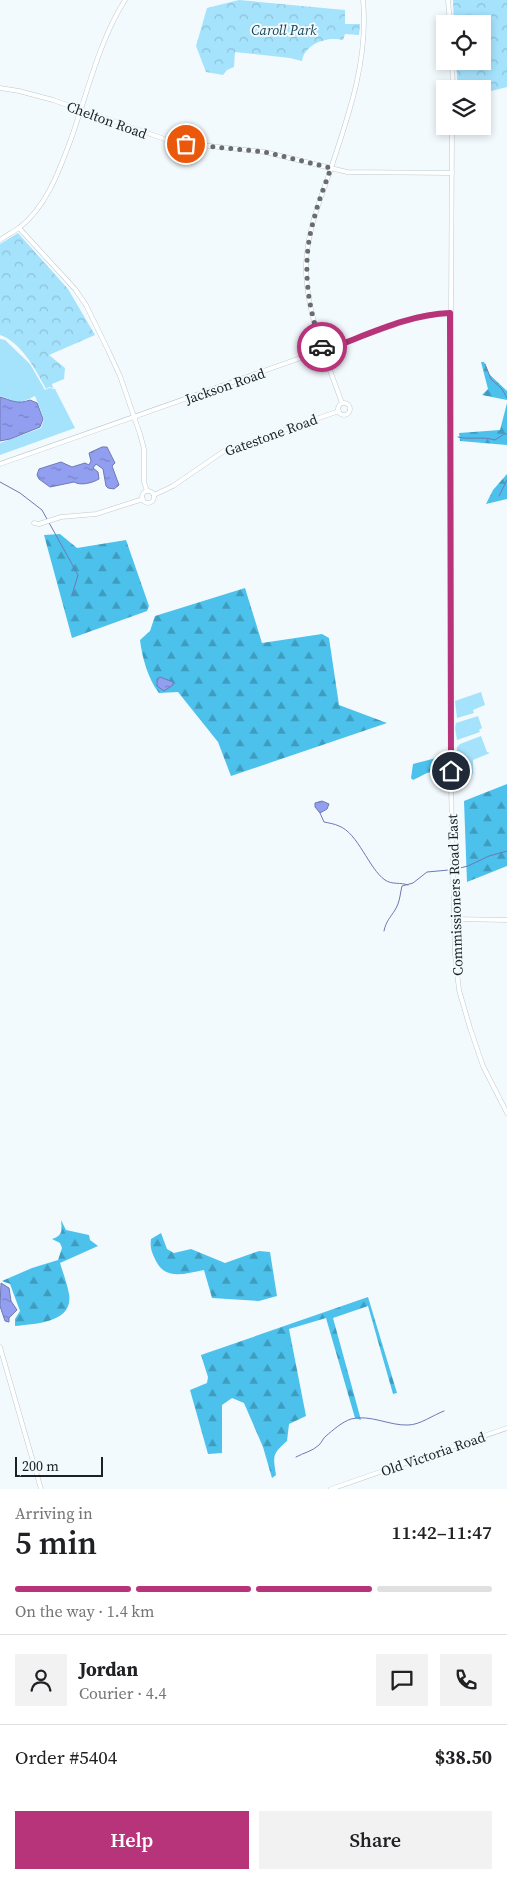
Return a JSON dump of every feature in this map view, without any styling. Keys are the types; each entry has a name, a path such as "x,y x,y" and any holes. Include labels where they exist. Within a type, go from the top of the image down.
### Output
{"street":[{"path":"0,240 19,228 31,216 49,192 62,166 109,30 125,0"},
{"path":"342,404 348,405 350,411 346,415 339,411 342,404 310,307 306,272 313,220 354,94 361,62 363,0"},
{"path":"448,0 449,15"},
{"name":"Chelton Road","path":"0,88 37,96 173,142 265,152 347,172 452,173"},
{"name":"Commissioners Road East","path":"452,135 450,313 451,786 455,954 459,990 483,1066 507,1114"},
{"path":"19,228 75,289 86,305 120,376 144,450 144,482 146,491 143,493 143,499"},
{"name":"Jackson Road","path":"0,464 417,317 450,313"},
{"name":"Gatestone Road","path":"154,494 172,486 224,451 339,411"},
{"path":"143,499 145,502 150,503 153,500 154,494 146,491"},
{"path":"34,523 39,524 61,517 96,514 143,499"},
{"path":"454,919 507,920"},
{"path":"0,1347 41,1489"},
{"name":"Old Victoria Road","path":"331,1489 507,1428"}],"green space":[{"name":"Caroll Park","path":"239,0 345,10 345,24 360,24 359,35 345,34 343,40 331,39 318,42 312,45 302,61 235,52 234,67 227,70 223,75 206,72 196,46 207,8"},
{"path":"453,0 507,0 507,87 491,91 491,80 457,80 457,70 491,70 491,15 454,15"},
{"path":"18,233 68,289 95,335 49,355 65,368 64,379 52,384 53,388 49,387 46,389 33,365 21,350 0,335 0,244"},
{"path":"0,339 5,340 30,364 45,390 49,388 55,389 75,428 0,455 0,443 41,428 44,419 35,396 17,402 0,396"},
{"path":"481,362 484,362 489,374 507,391 507,400 482,395 488,389"},
{"path":"507,403 507,445 460,441 459,433 500,430"},
{"path":"507,474 507,499 486,504 493,490"},
{"path":"60,534 77,548 126,540 149,606 147,611 72,638 44,535"},
{"path":"245,588 262,643 322,634 329,638 339,705 387,723 231,776 218,742 178,692 159,693 146,668 140,640 150,631 155,616"},
{"path":"481,692 485,705 473,710 474,713 457,718 455,701"},
{"path":"478,716 482,728 479,730 480,732 457,740 456,723"},
{"path":"481,736 487,752 490,753 473,760 471,778 455,783 457,747"},
{"path":"444,756 442,770 427,773 413,780 411,778 413,764"},
{"path":"507,784 507,866 467,882 464,801"},
{"path":"61,1220 66,1230 89,1235 90,1240 98,1246 60,1263 69,1294 69,1304 65,1311 59,1316 42,1323 15,1326 15,1319 20,1311 10,1284 2,1281 32,1268 58,1260 62,1248 60,1243 52,1239 61,1232"},
{"path":"161,1233 167,1249 174,1253 191,1249 225,1263 259,1251 270,1252 277,1296 259,1301 212,1298 204,1270 175,1274 164,1271 159,1266 152,1251 151,1239"},
{"path":"368,1297 397,1393 393,1394 368,1306 333,1318 361,1420 355,1418 326,1318 289,1329 306,1416 289,1424 287,1441 276,1452 274,1464 276,1475 272,1478 263,1447 244,1403 232,1398 222,1405 222,1453 208,1454 190,1390 207,1383 208,1377 201,1355"}],"water":[{"path":"0,397 14,402 30,400 37,403 43,419 40,427 0,441"},
{"path":"102,447 107,447 115,463 112,466 119,485 114,489 106,486 103,469 96,464 93,468 98,472 99,479 86,484 74,482 50,487 39,479 37,475 39,469 61,462 72,467 85,463 89,465 91,461 89,453"},
{"path":"160,677 173,682 173,685 164,691 157,686 157,679"},
{"path":"322,801 329,804 327,809 320,813 315,807 315,803"},
{"path":"1,1283 9,1288 11,1301 17,1310 9,1318 9,1322 5,1321 0,1306"}],"waterway":[{"path":"485,364 491,379 502,389 507,398"},
{"path":"458,437 495,440 507,434"},
{"path":"499,496 507,480"},
{"path":"0,482 20,493 42,510 78,575 72,595"},
{"path":"320,813 324,822 339,826 352,836 379,875 385,880 408,885"},
{"path":"456,869 507,851"},
{"path":"384,931 398,904 402,886 413,883 427,872 449,870"},
{"path":"296,1457 317,1447 332,1431 351,1419 365,1418 394,1424 413,1425 444,1411"}],"way so far":[{"path":"186,144 265,152 331,168 313,220 306,272 310,307 322,347"}],"route":[{"path":"322,347 323,351 417,317 450,313 451,771"}]}
